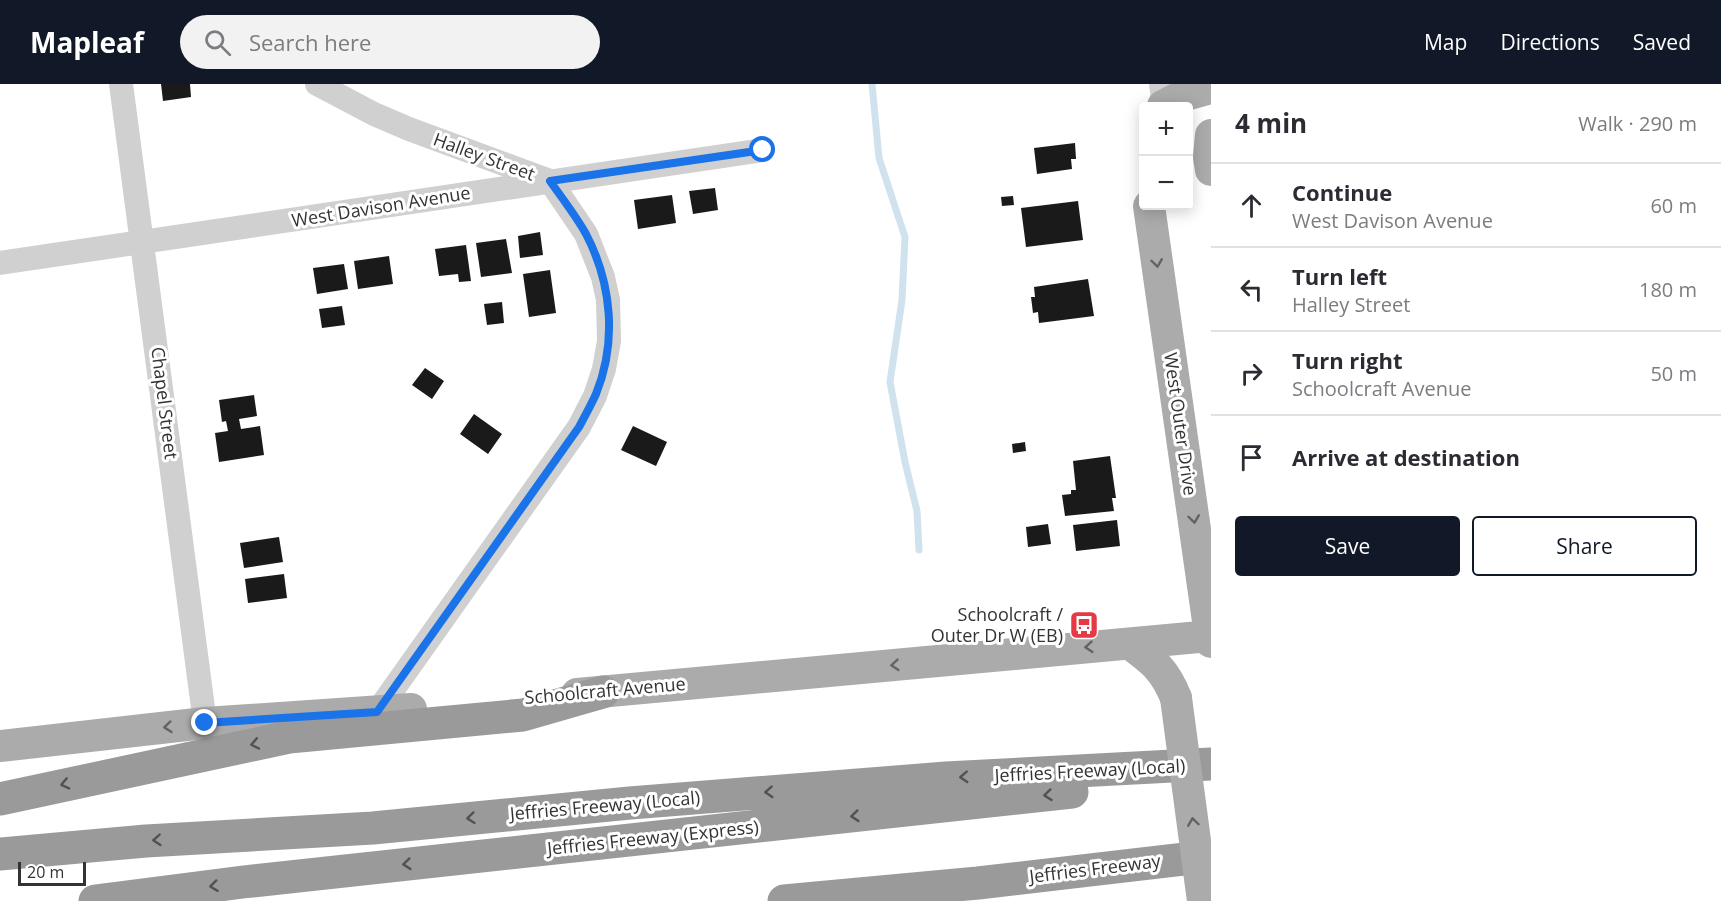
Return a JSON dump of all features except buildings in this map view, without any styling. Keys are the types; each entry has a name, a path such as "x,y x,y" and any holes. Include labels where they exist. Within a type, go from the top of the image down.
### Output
{"highway":[{"path":"0,799 288,737 523,715 603,692"},
{"name":"Jeffries Freeway (Local)","path":"0,854 146,841 373,828 630,802 946,778 1211,764"},
{"name":"Jeffries Freeway (Express)","path":"94,901 267,879 1211,777"},
{"name":"Jeffries Freeway","path":"978,883 1211,856"},
{"path":"784,901 978,883"},
{"path":"872,901 978,883"}],"main road":[{"path":"1171,102 1182,96 1211,88"},
{"path":"1211,135 1209,157 1211,170"},
{"name":"West Outer Drive","path":"1150,210 1211,642"},
{"name":"Schoolcraft Avenue","path":"0,746 205,723 377,712 1211,636"},
{"path":"1130,644 1165,673 1176,698 1203,901"}],"street":[{"name":"Chapel Street","path":"121,84 205,723"},
{"name":"Halley Street","path":"317,84 374,114 409,129 550,181 586,234 603,277 610,321 604,369 595,396 579,427 377,712"},
{"path":"1161,84 1163,102"},
{"name":"West Davison Avenue","path":"0,263 763,150"}],"waterway":[{"path":"872,84 879,158 905,237 902,300 890,382 917,511 919,550"}],"place":[{"name":"Schoolcraft / Outer Dr W (EB)","path":"1084,625"}],"route":[{"path":"205,723 377,712 579,427 595,396 604,369 609,341 608,300 596,255 586,234 550,181 763,150"}]}
